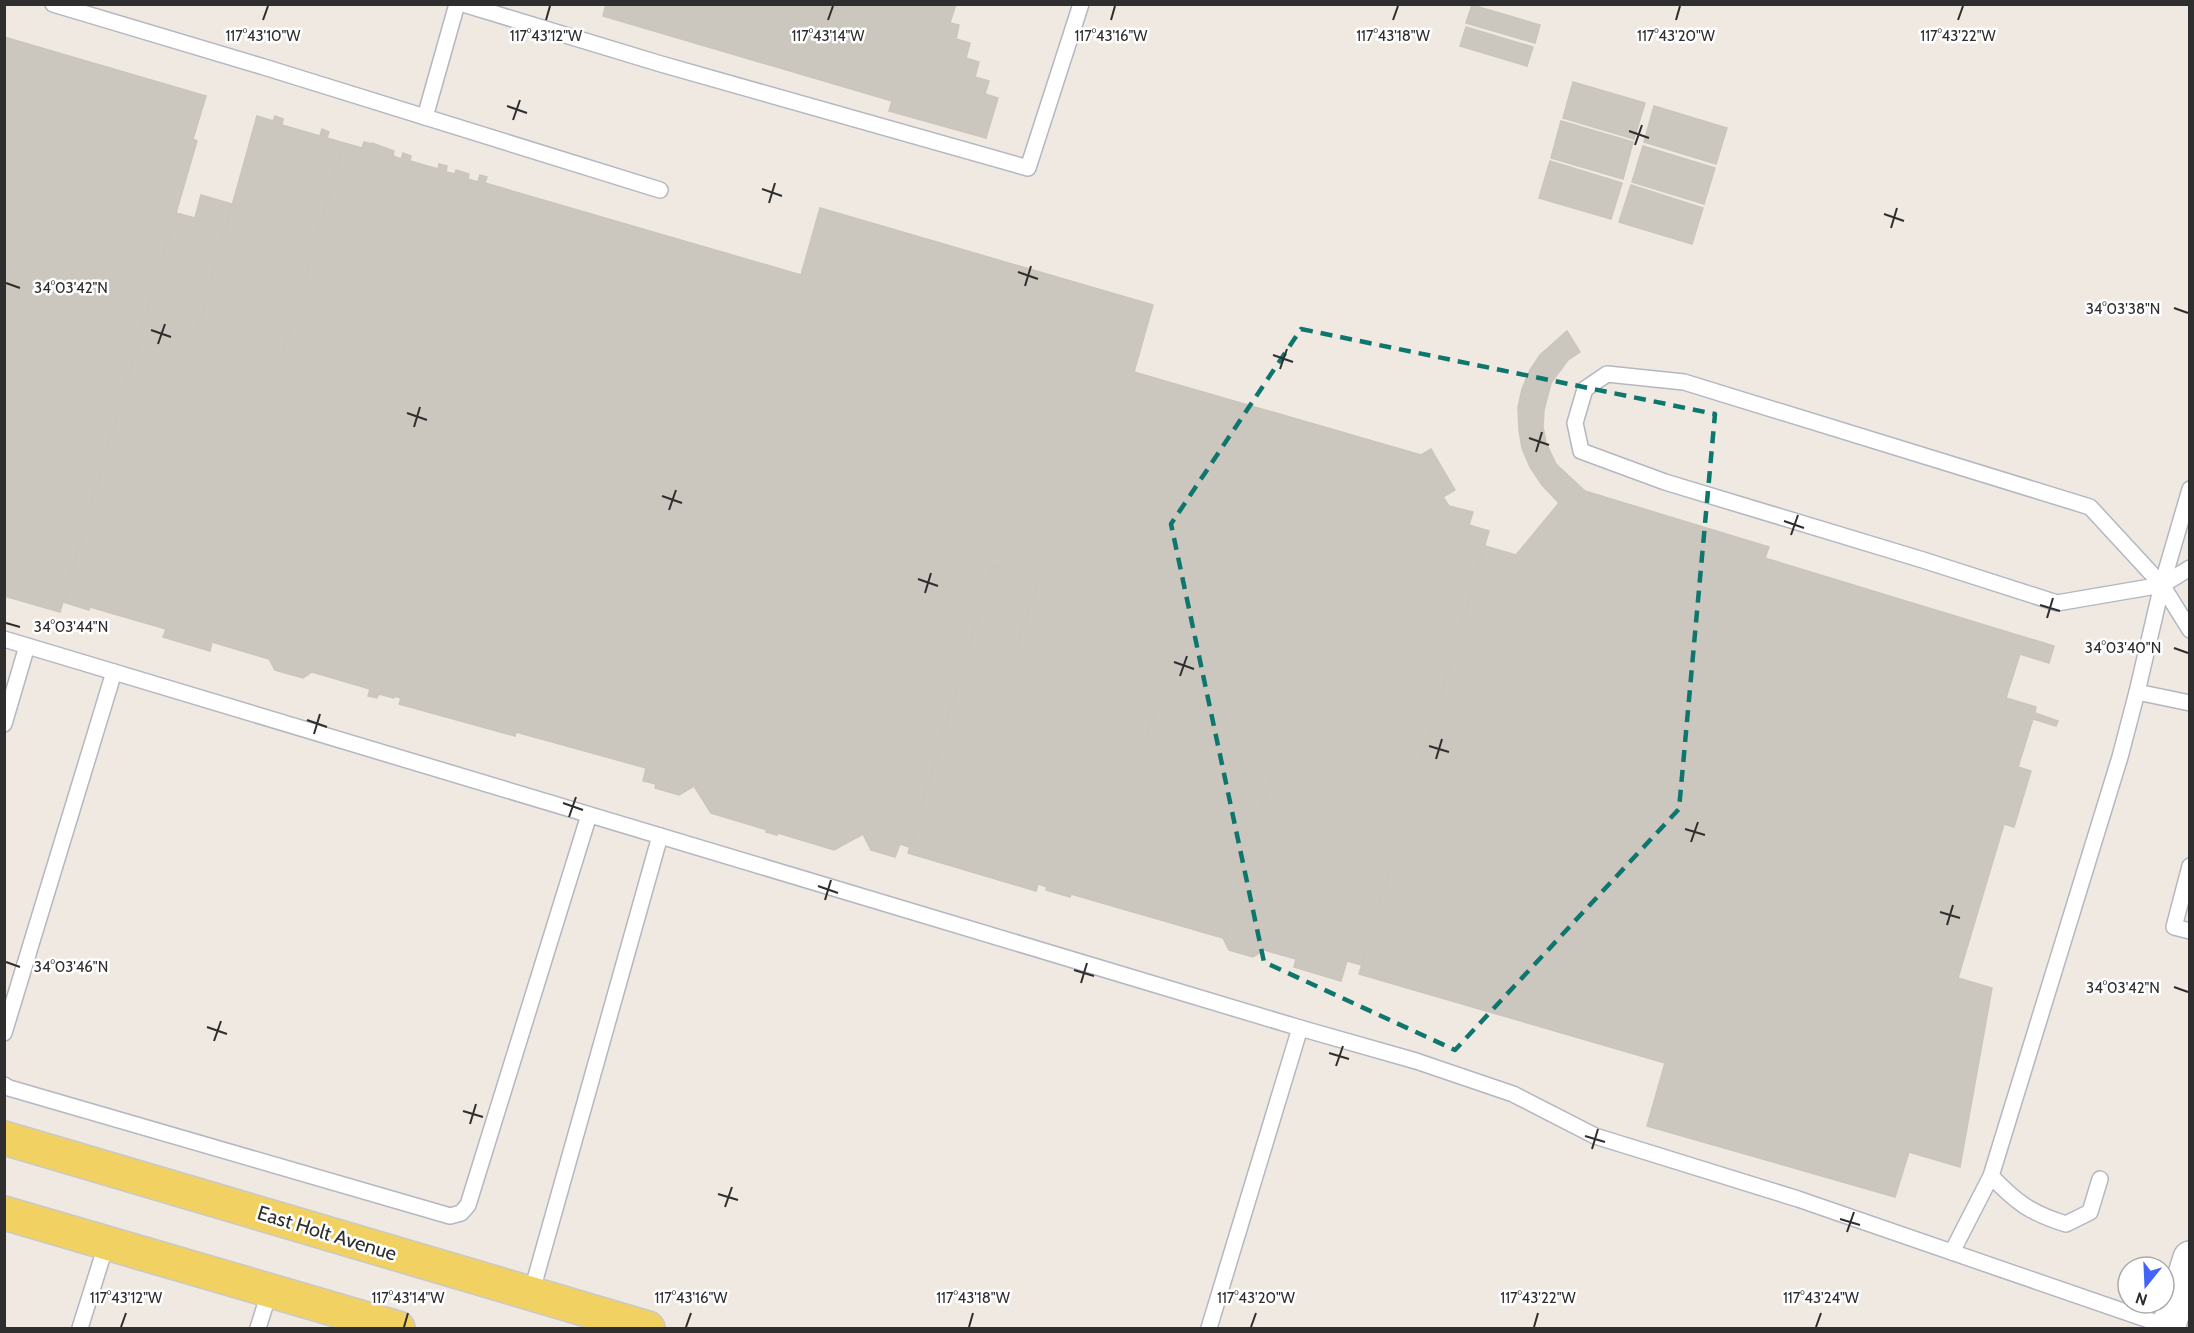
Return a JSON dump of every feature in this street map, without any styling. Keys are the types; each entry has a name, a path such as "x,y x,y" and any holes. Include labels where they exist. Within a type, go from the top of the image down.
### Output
{"main road":[{"name":"East Holt Avenue","path":"4,1138 648,1329"},
{"path":"4,1213 398,1329"},
{"path":"2169,1328 2190,1258"}],"lane":[{"path":"53,4 660,189"},
{"path":"425,117 457,4"},
{"path":"463,4 661,64 1028,168 1081,4"},
{"path":"2190,568 2162,585 2057,603 1665,482 1581,451 1575,423 1585,389 1608,374 1684,382 2090,507 2162,585 2190,630"},
{"path":"1952,1252 1991,1176 2120,758 2138,692 2162,585 2190,489"},
{"path":"4,639 1300,1028 1416,1060 1513,1094 1595,1136 1798,1199 2169,1328"},
{"path":"4,724 27,646"},
{"path":"4,1033 9,1005 114,672"},
{"path":"2138,692 2190,703"},
{"path":"4,1085 430,1211 450,1216 461,1213 468,1205 589,815"},
{"path":"531,1294 660,836"},
{"path":"2190,866 2175,927 2190,931"},
{"path":"1209,1329 1300,1028"},
{"path":"1991,1176 2015,1201 2042,1217 2066,1224 2090,1212 2100,1179"},
{"path":"80,1329 107,1242"},
{"path":"258,1329 270,1290"}],"highlighted area":[{"path":"1301,329 1715,414 1679,809 1455,1050 1264,962 1171,524"}],"building":[{"path":"606,4 956,4 950,23 959,25 956,39 970,43 966,58 979,62 975,77 989,81 985,94 998,98 986,138 889,111 892,101 603,16"},
{"path":"1472,5 1540,25 1535,43 1466,23"},
{"path":"1466,27 1533,47 1527,66 1460,46"},
{"path":"4,37 206,96 193,139 197,141 60,612 4,596"},
{"path":"1573,82 1645,103 1634,139 1563,118"},
{"path":"1654,106 1727,128 1716,164 1644,142"},
{"path":"257,116 273,121 275,116 283,119 282,125 320,136 322,129 329,132 327,138 344,143 279,367 194,342"},
{"path":"1561,121 1633,142 1623,179 1551,158"},
{"path":"364,142 394,151 393,156 401,159 403,153 411,156 410,161 438,169 439,164 447,166 446,172 455,174 456,170 469,174 468,179 478,182 480,175 487,177 485,183 801,275 820,208 1153,305 1134,372 1421,455 1431,449 1455,490 1443,497 1449,506 1473,512 1469,525 1489,531 1362,965 1347,961 1341,981 1294,967 1296,959 1264,950 1253,957 1229,950 1223,938 1271,777 1146,741 1159,695 1015,652 1038,579 993,566 909,847 900,844 895,857 871,850 863,834 834,850 778,833 777,835 766,832 767,830 711,813 694,786 679,795 655,788 656,784 643,781 646,768 516,732 515,736 399,704 401,698 394,696 394,698 379,694 377,698 368,696 370,689 312,672 303,678 275,670 269,659 212,642 210,651 163,637 166,629 90,607 89,610 63,602 176,213 195,218 201,195 232,204 194,342 279,367 344,143 362,148"},
{"path":"1643,146 1715,168 1704,204 1632,182"},
{"path":"1550,161 1622,183 1611,219 1539,198"},
{"path":"1631,185 1703,208 1692,244 1619,222"},
{"path":"1567,331 1580,352 1568,360 1551,383 1544,410 1543,427 1546,443 1556,464 1585,491 1769,547 1765,558 2054,646 2049,663 2020,654 2006,698 2036,707 2035,713 2058,721 2056,726 2033,719 2018,767 2031,771 2014,827 2004,824 1958,978 1992,988 1960,1167 1909,1152 1895,1197 1647,1126 1665,1063 1359,974 1485,546 1516,555 1559,503 1542,485 1530,467 1522,448 1518,407 1530,370 1540,355"},
{"path":"993,566 1038,579 1015,652 1159,695 1146,741 1271,777 1223,938 1071,894 1070,897 1046,890 1047,887 1038,884 1036,891 908,853"}]}
